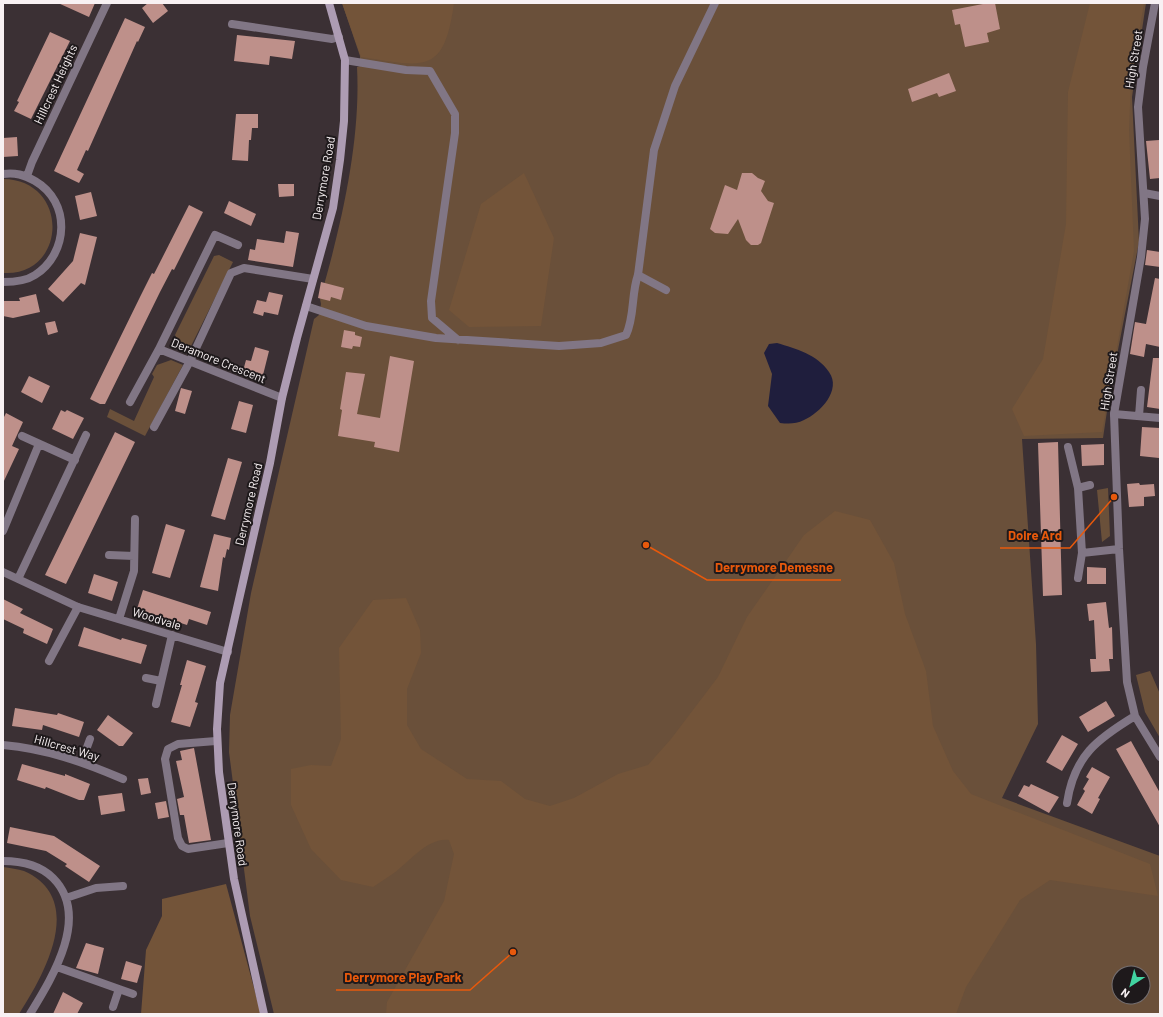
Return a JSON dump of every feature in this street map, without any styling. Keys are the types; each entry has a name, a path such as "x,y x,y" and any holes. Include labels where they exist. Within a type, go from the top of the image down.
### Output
{"main road":[{"name":"Derrymore Road","path":"264,1014 243,926 228,843 216,741 220,683 270,463 282,398 333,208 344,121 345,60 329,3"}],"street":[{"name":"Hillcrest Heights","path":"27,176 32,162 107,3"},
{"path":"306,306 366,326 436,338 458,340 559,346 601,342 626,335 630,328 634,284 638,275 654,150 675,86 716,3"},
{"name":"High Street","path":"1155,3 1143,67 1138,107 1145,219 1141,257 1114,414 1125,664 1130,698 1135,716 1160,757"},
{"path":"232,24 332,39 339,37"},
{"path":"345,60 406,70 430,70 455,114 455,133 431,301 432,318 458,340"},
{"path":"3,174 16,173 27,176 43,186 54,199 61,215 62,233 58,250 48,265 34,276 18,282 3,282"},
{"path":"1144,193 1160,196"},
{"path":"159,349 215,235 238,246"},
{"path":"154,427 190,361 231,273 244,268 313,279"},
{"path":"638,275 666,290"},
{"name":"Deramore Crescent","path":"130,402 159,349 282,398"},
{"path":"1139,416 1141,390"},
{"path":"1114,414 1160,418"},
{"path":"18,579 86,435"},
{"path":"22,436 75,460"},
{"path":"3,531 39,444"},
{"path":"1068,447 1078,488 1082,553 1078,578"},
{"path":"1078,488 1090,485"},
{"path":"119,619 134,571 135,519"},
{"path":"1082,553 1119,549"},
{"path":"109,555 134,556"},
{"name":"Woodvale","path":"3,572 78,607 228,652"},
{"path":"49,661 78,607"},
{"path":"156,704 172,635"},
{"path":"146,678 161,681"},
{"path":"1067,803 1070,783 1083,758 1094,744 1112,730 1135,716"},
{"path":"82,761 90,739"},
{"path":"216,741 178,744 168,749 165,759 178,838 182,846 188,849 228,843"},
{"name":"Hillcrest Way","path":"3,745 24,747 82,761 123,779"},
{"path":"3,861 19,862 35,866 48,873 60,885 66,898 68,923 65,943 57,967 30,1014"},
{"path":"66,898 96,888 123,886"},
{"path":"57,967 133,994"},
{"path":"113,1007 119,989"}],"shaded area":[{"path":"342,3 1146,3 1132,97 1139,242 1110,391 1103,438 1022,439 1036,644 1038,724 1002,798 1160,856 1160,1014 274,1014 250,916 229,752 230,715 251,593 314,319 319,315 321,304 320,299 335,243 348,184 356,124 357,67 360,66 360,56"},
{"path":"342,3 454,3 450,27 444,44 437,55 427,61 400,63 361,57"},
{"path":"1090,3 1144,3 1131,80 1129,130 1134,251 1102,432 1024,436 1012,409 1043,359 1066,224 1068,92"},
{"path":"524,173 554,238 541,326 469,327 449,310 481,204"},
{"path":"3,179 25,183 41,195 50,210 52,228 49,245 40,260 24,270 3,273"},
{"path":"219,255 233,262 189,350 180,345 175,335 214,256"},
{"path":"777,343 812,356 824,366 832,379 833,386 831,393 822,406 810,417 789,424 780,423 768,406 772,374 764,353 769,344"},
{"path":"171,360 183,365 145,436 107,417 110,409 134,421 154,377 152,374 157,365"},
{"path":"1108,488 1110,536 1102,542 1097,490"},
{"path":"835,511 870,520 894,563 905,614 926,671 933,726 953,771 971,794 1150,864 1158,896 1050,880 1020,900 966,987 956,1014 386,1014 387,1002 444,901 454,854 449,840 441,840 426,846 394,873 373,887 341,880 311,849 291,805 291,769 311,765 331,766 341,739 339,648 373,600 406,598 420,630 421,653 407,689 407,725 421,749 467,779 501,781 525,799 550,806 574,798 618,774 648,765 671,739 718,677 747,617 804,535"},
{"path":"1150,671 1160,694 1160,738 1145,712 1136,675"},
{"path":"3,867 24,871 43,884 53,900 57,918 54,938 48,959 29,998 19,1014 3,1014"},
{"path":"226,884 261,1014 141,1014 146,950 162,916 162,899"}],"building":[{"path":"58,3 95,3 89,17"},
{"path":"148,3 162,3 168,11 153,23 142,8"},
{"path":"995,3 1000,29 987,33 989,42 965,47 960,24 955,25 952,10"},
{"path":"125,18 145,27 138,42 137,41 88,151 86,150 77,170 84,174 79,183 54,171"},
{"path":"50,32 70,41 31,119 14,111 19,102 17,101"},
{"path":"237,35 295,41 292,59 270,56 269,65 234,61"},
{"path":"949,73 956,91 939,97 937,93 912,102 908,89"},
{"path":"236,114 258,114 258,128 252,128 251,140 249,140 248,161 232,160"},
{"path":"17,137 18,156 3,157 3,138"},
{"path":"1159,140 1160,178 1150,179 1146,141"},
{"path":"742,173 752,173 765,181 761,191 768,201 774,203 761,243 758,245 751,245 746,240 738,219 728,234 715,233 710,229 725,185 737,190"},
{"path":"278,184 294,184 294,196 279,197"},
{"path":"91,192 97,216 80,220 75,196"},
{"path":"229,201 256,214 251,226 224,213"},
{"path":"189,205 203,212 174,270 172,269 160,292 105,404 100,404 90,399 152,273 154,274"},
{"path":"286,231 299,233 293,267 248,260 250,249 255,250 257,239 284,243"},
{"path":"80,233 97,237 85,285 81,283 63,302 48,289 73,261"},
{"path":"1147,250 1160,252 1160,267 1145,265"},
{"path":"1155,278 1160,279 1160,347 1146,344 1144,357 1130,354 1135,322 1146,324"},
{"path":"321,282 344,288 341,300 331,297 330,301 318,298"},
{"path":"269,292 283,295 278,315 264,312 263,316 253,313 257,300 266,302"},
{"path":"36,294 40,312 13,318 3,316 3,301 20,301 19,298"},
{"path":"55,321 58,332 48,335 45,323"},
{"path":"344,330 355,332 355,335 362,337 360,347 353,346 352,349 341,347"},
{"path":"255,347 269,351 262,379 248,375 248,372 243,371 246,360 251,361"},
{"path":"390,356 414,361 399,452 374,447 375,442 338,436 342,410 340,409 346,372 365,374 357,414 380,418"},
{"path":"1153,358 1160,358 1160,409 1147,407"},
{"path":"29,376 50,386 42,403 21,392"},
{"path":"181,388 192,391 185,414 175,411"},
{"path":"239,401 253,405 246,433 231,429"},
{"path":"61,410 65,412 67,410 84,418 73,439 52,429"},
{"path":"6,413 23,422 12,446 19,449 3,483 3,419"},
{"path":"1142,427 1160,428 1159,458 1140,456"},
{"path":"115,432 135,442 66,584 45,575"},
{"path":"1058,442 1062,595 1043,596 1038,443"},
{"path":"1104,444 1104,465 1082,466 1081,445"},
{"path":"228,458 242,462 225,520 211,516"},
{"path":"1139,483 1140,485 1154,484 1155,496 1144,497 1144,506 1129,507 1127,484"},
{"path":"166,524 185,530 170,578 152,573"},
{"path":"214,534 231,538 229,550 227,549 225,558 223,557 218,591 200,587"},
{"path":"1087,567 1106,568 1106,584 1087,584"},
{"path":"94,574 118,582 112,601 88,593"},
{"path":"143,590 211,612 207,625 189,619 187,625 137,609"},
{"path":"3,599 23,609 20,613 53,629 47,644 23,633 24,629 3,619"},
{"path":"1106,602 1109,628 1112,627 1113,659 1109,659 1110,671 1091,672 1090,659 1096,659 1094,620 1089,621 1087,604"},
{"path":"84,627 121,640 122,638 147,645 141,664 78,646"},
{"path":"187,660 206,666 195,702 198,703 190,727 171,722 182,685 180,685"},
{"path":"1106,701 1115,716 1088,732 1079,717"},
{"path":"15,708 57,715 58,713 84,722 79,737 43,725 42,730 12,726"},
{"path":"108,715 133,733 123,746 119,746 97,730"},
{"path":"1062,735 1078,744 1062,771 1046,762"},
{"path":"1131,741 1160,793 1160,827 1116,749"},
{"path":"194,748 211,840 189,843 184,815 180,815 177,799 184,797 176,761 182,760 180,751"},
{"path":"22,764 65,776 65,774 90,784 84,800 79,800 46,787 45,789 17,780"},
{"path":"1092,767 1110,777 1098,798 1100,799 1092,814 1077,805 1085,791 1083,789 1089,779 1086,777"},
{"path":"148,778 151,793 141,795 138,779"},
{"path":"1031,784 1059,797 1049,813 1018,796 1024,785 1029,787"},
{"path":"122,793 125,811 101,815 98,796"},
{"path":"166,801 169,817 158,819 155,803"},
{"path":"10,827 54,836 100,866 89,882 65,866 67,864 46,851 7,843"},
{"path":"86,943 104,948 98,974 76,968"},
{"path":"126,961 142,966 137,983 121,979"},
{"path":"63,992 83,1003 77,1014 53,1014"}],"place":[{"name":"Doire Ard","path":"1114,497"},
{"name":"Derrymore Demesne","path":"646,545"},
{"name":"Derrymore Play Park","path":"513,952"}]}
